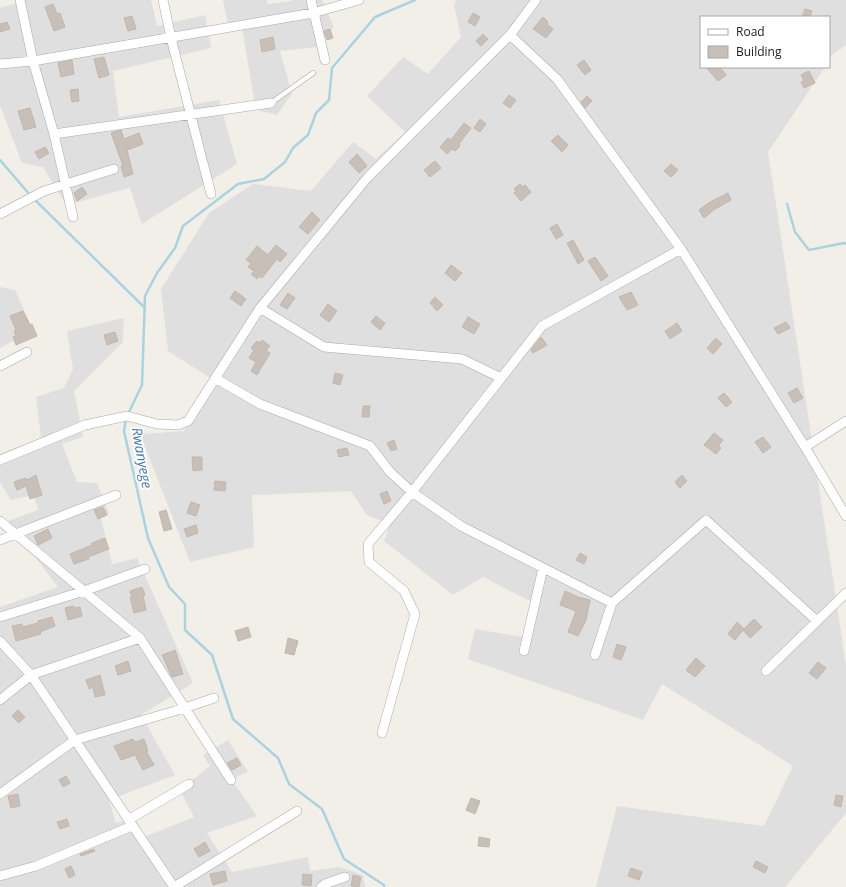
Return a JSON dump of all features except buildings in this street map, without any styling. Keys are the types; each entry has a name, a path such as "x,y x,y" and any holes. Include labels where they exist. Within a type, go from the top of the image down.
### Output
{"street":[{"path":"20,0 33,61 54,134 73,217"},
{"path":"163,0 171,38 211,194"},
{"path":"311,0 325,60"},
{"path":"0,64 33,61 314,13 359,0"},
{"path":"0,460 85,425 127,416 157,424 178,425 188,421 260,308 368,178 510,35 536,0"},
{"path":"510,35 557,79 681,250 805,447 846,516"},
{"path":"54,134 271,102"},
{"path":"0,214 44,191 114,169"},
{"path":"382,733 415,614 404,591 368,562 368,544 412,492 542,326 681,250"},
{"path":"260,308 324,347 462,359 501,378"},
{"path":"0,366 27,352"},
{"path":"215,378 260,404 370,446 390,472 412,492 461,526 612,602"},
{"path":"805,447 846,421"},
{"path":"0,540 116,495"},
{"path":"595,654 612,602 706,520 818,621"},
{"path":"0,521 140,638 231,780"},
{"path":"524,651 544,568"},
{"path":"0,617 84,591 145,569"},
{"path":"766,671 846,593"},
{"path":"0,700 32,675 140,638"},
{"path":"0,641 32,675 174,887 297,811"},
{"path":"0,794 75,740 214,698"},
{"path":"0,876 36,866 130,823 189,784"},
{"path":"321,887 325,884 345,877"}],"lane":[{"path":"271,102 313,73"}],"shaded area":[{"path":"20,0 151,0 157,26 205,15 211,48 113,71 119,117 219,100 237,164 142,224 130,188 66,205 43,167 22,163 0,107 0,8 20,2"},
{"path":"223,0 267,0 268,4 292,0 322,0 334,27 317,47 280,51 292,94 277,115 256,110 241,22 228,25"},
{"path":"457,0 846,0 846,45 833,54 830,58 830,16 700,16 700,68 824,68 768,152 846,665 846,813 785,887 596,887 617,806 764,826 793,766 662,684 643,720 468,659 475,629 524,637 532,602 483,577 453,595 384,541 390,524 367,515 351,491 252,495 254,547 190,562 140,434 184,431 212,379 168,351 161,289 209,213 253,184 311,191 353,142 376,159 405,132 367,96 403,57 428,74 461,37 454,5"},
{"path":"0,287 15,290 33,330 0,348"},
{"path":"124,318 123,342 74,391 83,437 62,444 77,482 97,483 109,513 101,518 112,564 137,558 193,683 141,715 175,775 109,800 116,823 135,817 144,837 194,817 180,790 210,766 203,755 228,740 248,772 231,779 257,816 207,833 232,872 308,857 310,871 339,867 363,875 365,887 0,887 0,607 58,587 8,521 38,510 34,495 11,500 0,482 0,462 42,446 36,397 64,388 73,369 67,331"}],"waterway":[{"name":"Rwanyege","path":"128,414 142,385 145,296 157,273 175,248 183,226 238,184 264,179 285,162 293,148 308,135 316,113 329,100 332,68 375,17 415,0"},
{"path":"0,160 31,196"},
{"path":"34,199 145,308"},
{"path":"787,204 795,232 809,250 844,243 846,244"},
{"name":"Rwanyege","path":"126,419 124,431 148,538 169,587 185,604 185,630 212,655 233,719 278,758 289,784 322,809 344,859 384,885 384,887"}]}
